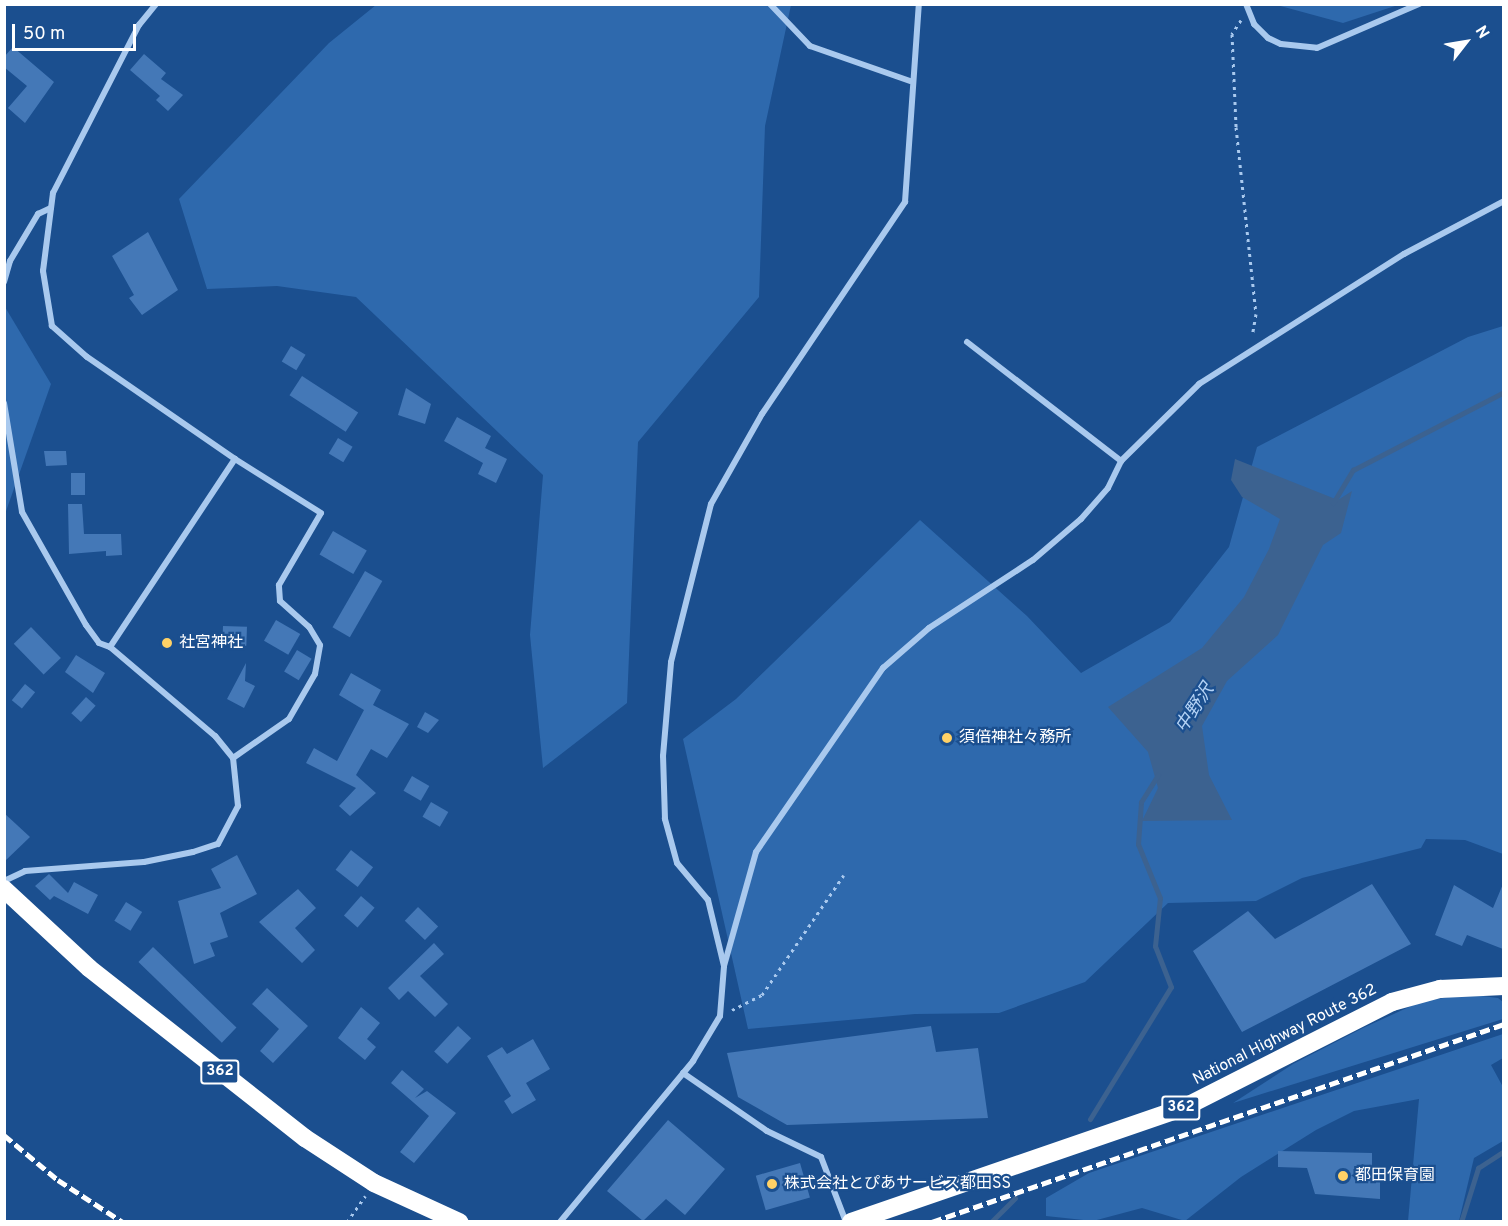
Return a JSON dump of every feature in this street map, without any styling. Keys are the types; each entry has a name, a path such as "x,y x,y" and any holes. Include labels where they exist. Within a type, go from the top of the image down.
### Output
{"highway":[{"name":"362","path":"4,890 89,968 305,1138 374,1183 459,1221"},
{"name":"National Highway Route 362","path":"851,1221 1188,1106 1392,1002 1440,989 1503,986"}],"street":[{"path":"156,4 139,25 53,193 43,271 52,326 87,357 235,459 321,513 279,585 280,601 309,627 320,645 315,674 289,719 233,758"},
{"path":"770,4 810,46 910,81"},
{"path":"724,966 708,900 677,863 665,819 663,756 671,662 711,504 762,414 905,202 910,81 919,4"},
{"path":"1246,7 1268,38 1281,45 1317,48 1419,4"},
{"path":"560,1221 683,1073 720,1016 724,966 756,852 858,699 883,668 929,628 1033,560 1081,519 1108,488 1121,462 1199,384 1404,254 1503,201"},
{"path":"4,282 10,261 38,214 51,208"},
{"path":"967,342 1121,462"},
{"path":"4,403 22,512 86,625 99,643 110,646 215,736 233,758 238,806 218,843 144,862 25,871 4,881"},
{"path":"110,646 235,459"},
{"path":"683,1073 767,1131 821,1157 846,1221"}],"path":[{"path":"1246,7 1232,34 1236,127 1256,314 1248,355"},
{"path":"720,1016 762,994 844,875"},
{"path":"347,1221 374,1183"}],"shaded area":[{"path":"1273,4 1398,4 1398,5 1343,23"},
{"path":"376,5 791,5 765,126 759,297 638,442 627,703 543,768 530,635 543,475 356,297 277,286 207,289 179,199 329,43"},
{"path":"5,307 51,384 5,514"},
{"path":"1503,326 1503,854 1465,840 1426,839 1421,848 1302,878 1256,901 1168,903 1085,982 999,1013 915,1014 748,1029 683,739 736,699 920,520 1027,616 1081,673 1170,622 1229,547 1257,447 1468,337"},
{"path":"1467,994 1498,998 1503,1002 1503,1019 1233,1103 1293,1064 1363,1028 1420,1002"},
{"path":"1503,1034 1503,1058 1491,1065 1503,1087 1503,1141 1474,1158 1459,1221 1408,1221 1419,1099 1354,1111 1316,1130 1241,1177 1185,1221 1142,1208 1093,1221 1046,1216 1046,1198 1089,1173"}],"water":[{"path":"1235,459 1338,500 1352,491 1341,533 1323,545 1278,635 1227,681 1202,726 1209,775 1232,820 1142,821 1158,788 1148,752 1108,707 1202,648 1244,597 1269,549 1280,519 1242,497 1231,480"}],"building":[{"path":"13,47 54,82 25,123 8,108 27,86 4,67 4,57"},
{"path":"144,54 166,73 161,79 183,95 168,111 156,100 160,96 130,70"},
{"path":"148,232 178,290 142,315 129,298 134,295 112,256"},
{"path":"291,346 306,355 296,370 282,361"},
{"path":"302,376 358,412 346,432 289,395"},
{"path":"406,388 431,404 425,424 398,415"},
{"path":"457,417 491,436 485,448 507,459 496,483 478,474 483,463 444,441"},
{"path":"338,438 353,447 343,462 329,453"},
{"path":"44,451 66,451 67,465 46,466"},
{"path":"71,473 85,473 85,495 71,495"},
{"path":"68,504 82,504 84,534 121,534 122,555 106,556 106,551 69,554"},
{"path":"333,531 367,550 353,574 320,554"},
{"path":"365,571 382,581 350,637 332,627"},
{"path":"276,620 300,634 288,655 264,641"},
{"path":"223,626 247,627 246,646 222,645"},
{"path":"31,627 61,658 44,675 14,644"},
{"path":"297,650 312,659 299,680 284,671"},
{"path":"76,655 105,673 93,693 65,672"},
{"path":"246,663 245,681 255,686 244,708 227,699"},
{"path":"351,673 381,690 373,705 409,724 387,758 371,749 356,775 376,793 350,816 339,806 356,788 306,763 314,748 337,761 364,710 339,695"},
{"path":"25,684 35,692 22,709 12,700"},
{"path":"86,697 96,706 81,722 71,713"},
{"path":"425,712 439,720 428,733 417,727"},
{"path":"412,776 429,786 421,801 404,791"},
{"path":"431,802 448,812 440,827 422,817"},
{"path":"4,813 30,837 4,862"},
{"path":"351,850 373,867 358,887 336,870"},
{"path":"237,855 257,894 220,913 228,937 210,943 215,956 194,964 178,901 221,888 211,869"},
{"path":"49,874 68,893 74,882 98,895 88,914 54,896 50,900 35,886"},
{"path":"1372,884 1411,944 1242,1032 1193,951 1248,911 1275,939"},
{"path":"1503,884 1503,949 1467,935 1462,946 1435,935 1454,885 1493,908"},
{"path":"298,889 316,908 295,928 315,950 302,963 259,922"},
{"path":"361,896 375,908 358,927 344,916"},
{"path":"126,902 142,912 130,931 114,921"},
{"path":"418,907 438,926 425,940 405,921"},
{"path":"434,943 444,954 420,976 448,1004 435,1017 408,991 399,1000 388,988"},
{"path":"153,947 236,1028 222,1043 138,962"},
{"path":"267,988 308,1026 273,1063 260,1051 279,1029 252,1004"},
{"path":"361,1007 380,1023 367,1039 376,1047 365,1060 338,1038"},
{"path":"458,1026 471,1038 447,1064 434,1052"},
{"path":"931,1026 936,1052 978,1048 988,1118 787,1125 738,1097 727,1053"},
{"path":"533,1039 550,1069 526,1083 536,1100 512,1114 504,1101 511,1096 487,1056 502,1047 507,1054"},
{"path":"402,1070 424,1089 415,1098 427,1091 456,1113 414,1163 400,1152 429,1116 391,1083"},
{"path":"668,1120 725,1169 685,1215 666,1199 643,1221 607,1191"},
{"path":"1278,1151 1372,1153 1372,1169 1380,1169 1380,1199 1315,1194 1307,1168 1278,1167"},
{"path":"800,1163 810,1198 766,1210 756,1176"}],"waterway":[{"name":"中野沢","path":"1333,503 1353,470 1504,392"},
{"name":"中野沢","path":"1090,1119 1171,987 1155,946 1160,898 1138,844 1141,802 1158,775"},
{"path":"1461,1222 1478,1168 1504,1151"},
{"name":"中野沢","path":"991,1222 1015,1198"}],"railway":[{"path":"932,1222 1504,1024"},
{"path":"4,1135 58,1180 123,1222"}],"place":[{"name":"社宮神社","path":"167,643"},
{"name":"須倍神社々務所","path":"947,738"},
{"name":"都田保育園","path":"1343,1176"},
{"name":"株式会社とぴあサービス都田SS","path":"772,1184"}]}
